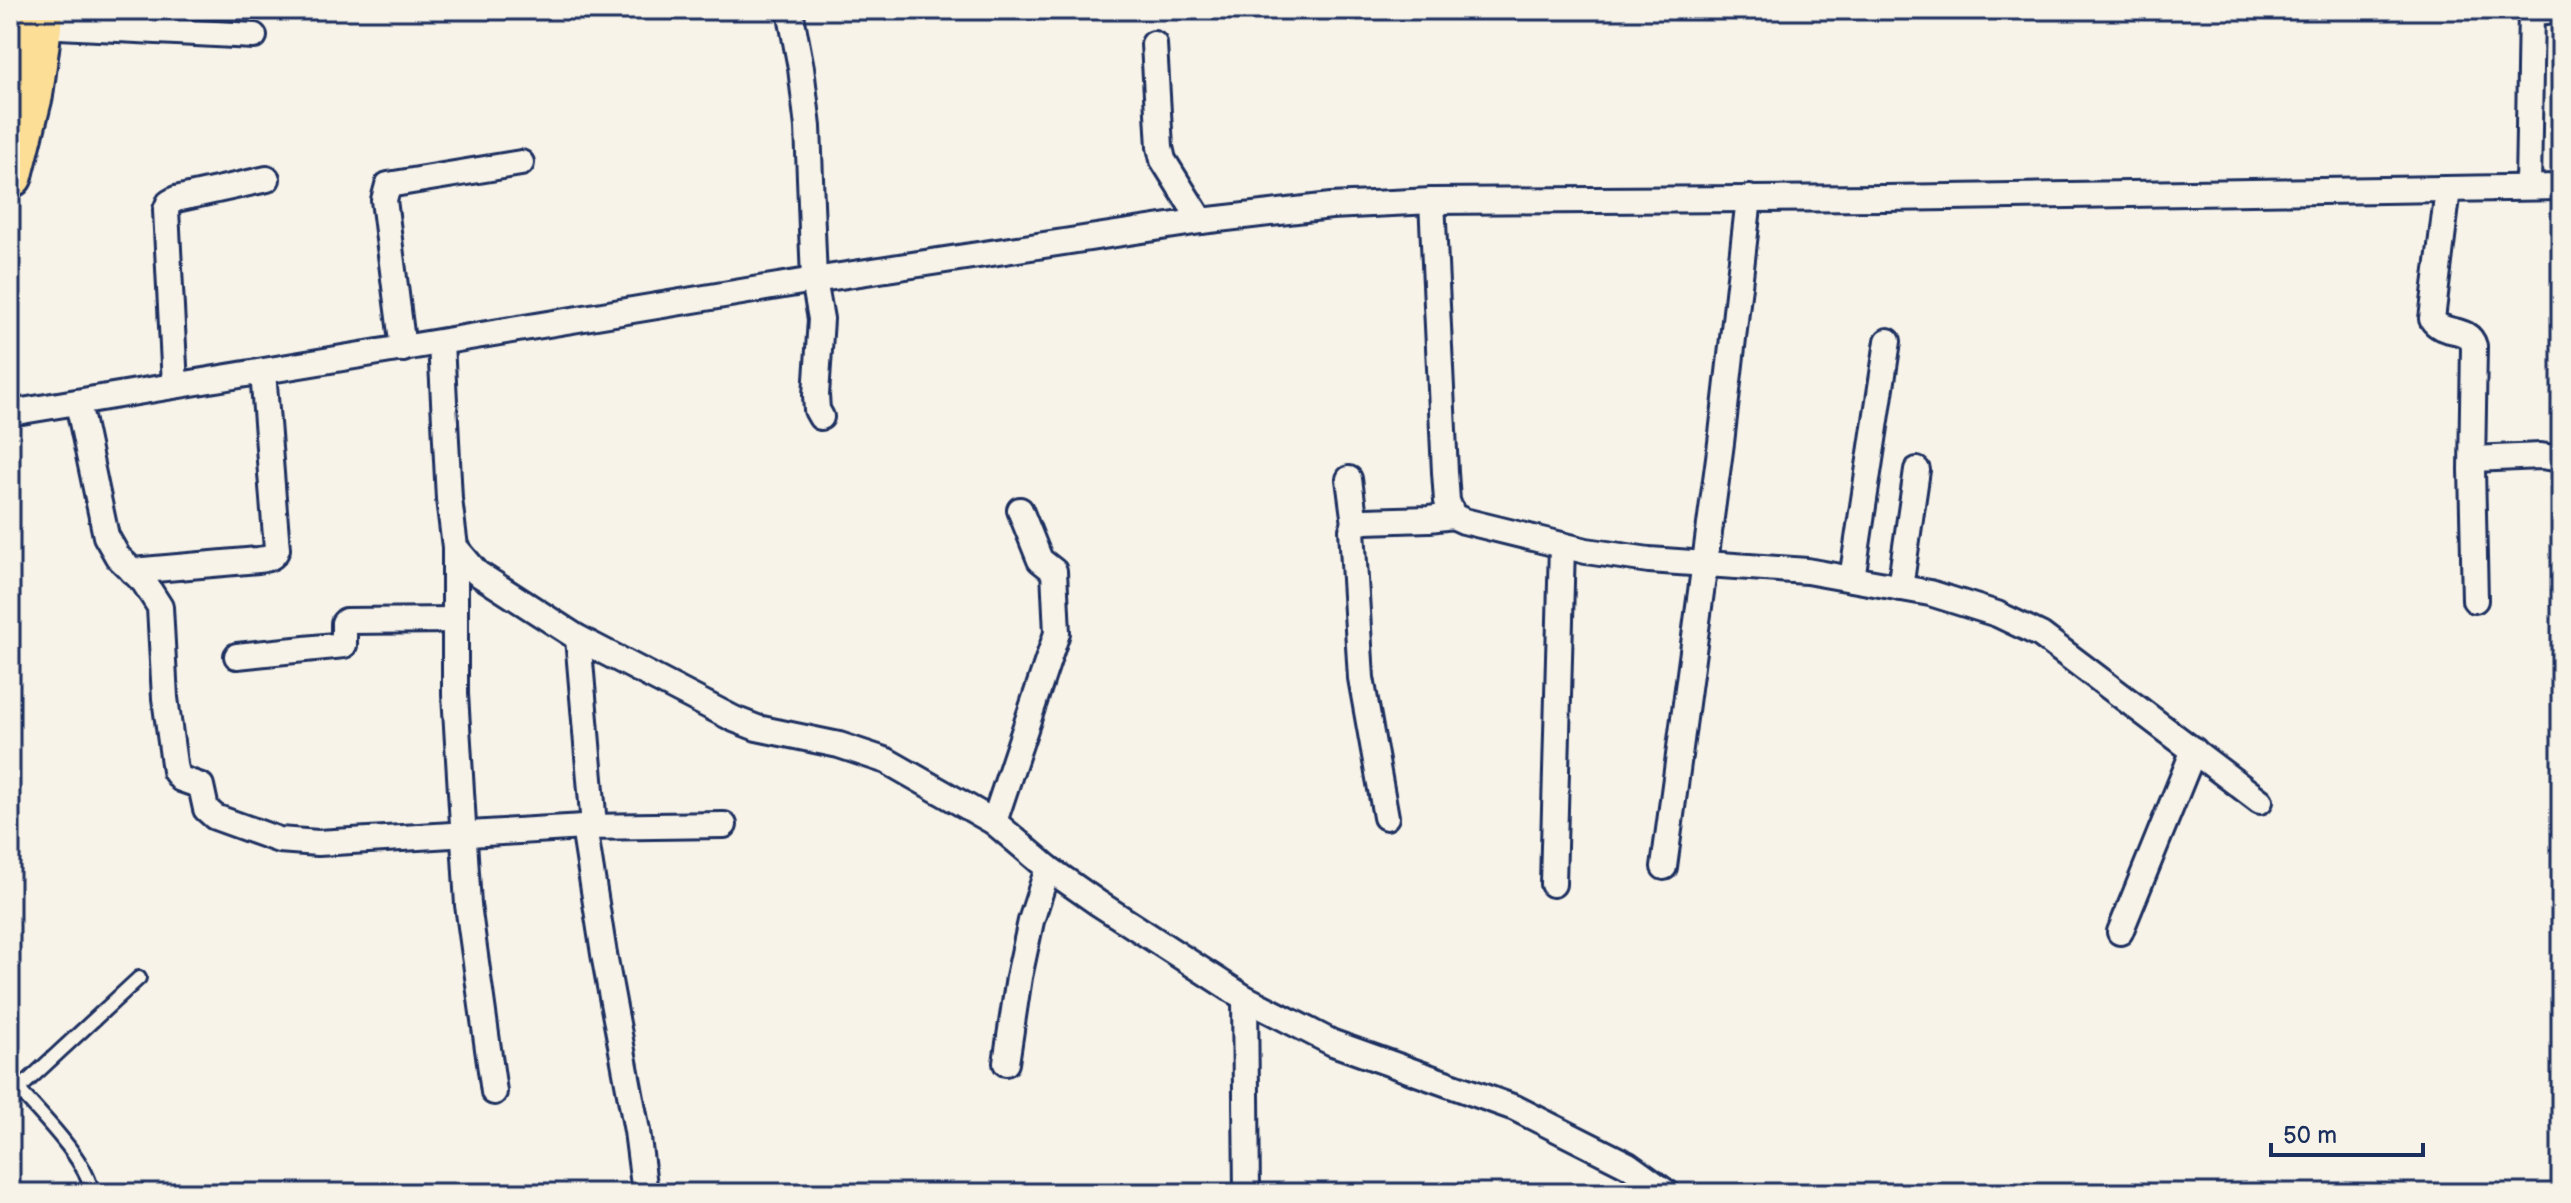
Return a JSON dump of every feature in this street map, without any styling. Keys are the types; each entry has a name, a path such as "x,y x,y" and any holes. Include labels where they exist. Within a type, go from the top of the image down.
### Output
{"highway":[{"path":"10,175 30,95 41,17"}],"street":[{"path":"790,10 808,127 814,280 821,319 816,395 821,417"},
{"path":"2528,187 2531,11 2561,10"},
{"path":"41,17 254,36"},
{"path":"1154,44 1163,160 1201,221"},
{"path":"403,349 384,200 388,185 521,163"},
{"path":"175,385 166,210 169,203 267,179"},
{"path":"10,413 814,280 1201,221 1331,206 1432,201 2561,187"},
{"path":"2448,189 2432,319 2441,328 2465,333 2474,346 2475,600"},
{"path":"1664,867 1721,443 1749,198"},
{"path":"1432,201 1445,472 1447,501 1453,516"},
{"path":"1852,579 1888,341"},
{"path":"441,343 449,499 455,547 455,694 468,905 494,1092"},
{"path":"132,571 258,560 275,554 263,372"},
{"path":"78,403 106,536 118,557 155,596 160,607 165,698 175,771 181,779 201,786 210,814 279,840 318,843 589,827 724,825"},
{"path":"2473,459 2541,456 2561,459"},
{"path":"1900,588 1917,470"},
{"path":"1349,479 1355,524 1351,536 1361,678 1386,817"},
{"path":"994,822 1057,633 1054,571 1040,560 1020,510"},
{"path":"1355,524 1453,516 1562,545 1649,560 1807,571 1930,593 1997,614 2041,635 2260,801"},
{"path":"1553,884 1562,545"},
{"path":"455,547 477,573 578,638 734,719 757,728 839,745 887,761 994,822 1048,868 1245,998 1333,1043 1515,1108 1628,1165 1667,1193"},
{"path":"237,656 344,645 346,621 455,620"},
{"path":"578,638 589,827 609,983 637,1131 645,1193"},
{"path":"2120,932 2194,750"},
{"path":"1006,1063 1031,921 1048,868"},
{"path":"1245,998 1247,1193"}],"lane":[{"path":"92,1193 86,1172 73,1153 14,1085 139,978"}]}
